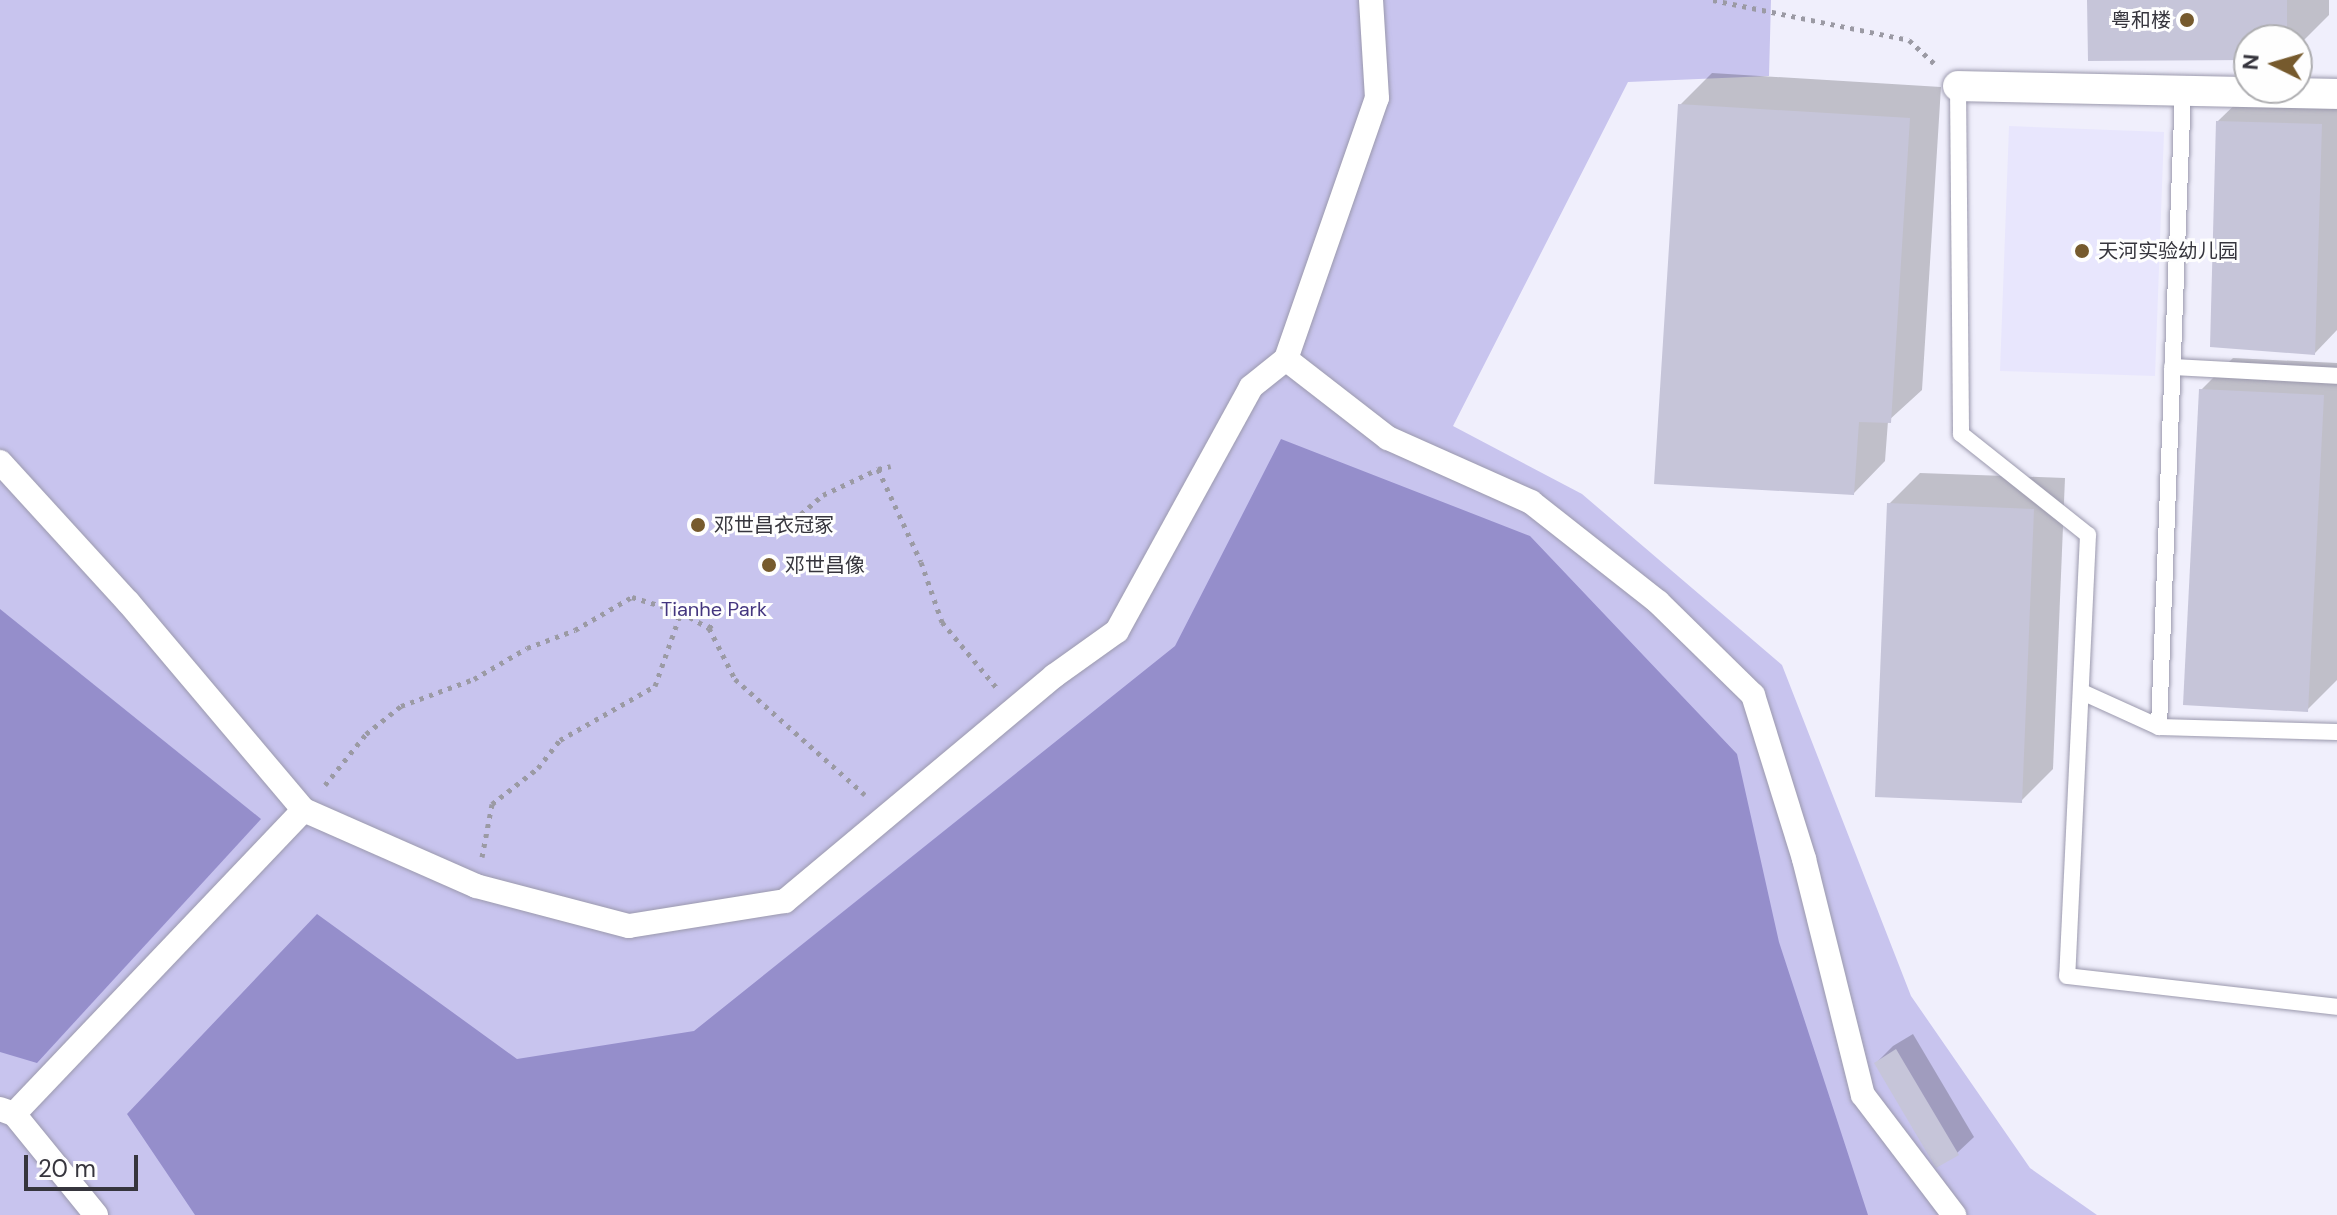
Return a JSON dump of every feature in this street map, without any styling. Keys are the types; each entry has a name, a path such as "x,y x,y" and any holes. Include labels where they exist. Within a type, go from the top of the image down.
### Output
{"street":[{"path":"0,462 128,602 304,810 476,886 629,926 785,901 889,818 1054,676 1117,631 1251,387 1286,359 1377,98 1371,0"},
{"path":"1958,86 2337,94"},
{"path":"1286,359 1388,438 1531,502 1658,602 1753,695 1804,859 1863,1095 1954,1215"},
{"path":"96,1215 7,1112 304,810"}],"lane":[{"path":"1958,86 1961,434 2088,535 2067,976 2337,1007"},
{"path":"2159,727 2183,90"},
{"path":"2172,367 2337,376"},
{"path":"2082,692 2159,727 2337,732"}],"path":[{"path":"1713,0 1909,40 1958,86"},
{"path":"801,514 823,495 891,466"},
{"path":"878,469 921,562 942,622 1015,711"},
{"path":"304,810 366,734 401,706 474,679 527,648 575,630 632,597 681,612 709,628 735,679 889,818"},
{"path":"476,886 492,804 538,768 560,740 655,686 681,612"},
{"path":"709,628 715,621"}],"shaded area":[{"name":"天河实验幼儿园","path":"2009,126 2164,132 2155,376 2000,371"},
{"path":"1281,439 1530,536 1737,754 1779,942 1868,1215 195,1215 127,1114 317,914 517,1059 694,1031 1175,646"},
{"path":"0,609 261,819 37,1063 0,1052"}],"green space":[{"name":"Tianhe Park","path":"0,0 1771,0 1769,76 1628,82 1453,426 1582,494 1782,665 1911,996 2030,1168 2097,1215 0,1215"}],"building":[{"name":"粤和楼","path":"2087,0 2287,0 2287,24 2233,24 2233,60 2088,61"},
{"path":"1678,104 1910,118 1891,423 1859,422 1854,495 1654,484"},
{"path":"2216,121 2322,124 2315,355 2210,347"},
{"path":"2199,389 2324,395 2308,712 2183,705"},
{"path":"1887,503 2034,509 2022,803 1875,797"},
{"path":"1896,1049 1959,1155 1936,1168 1874,1063"}],"place":[{"name":"粤和楼","path":"2187,20"},
{"name":"天河实验幼儿园","path":"2082,251"},
{"name":"邓世昌衣冠冢","path":"698,525"},
{"name":"邓世昌像","path":"769,565"}]}
